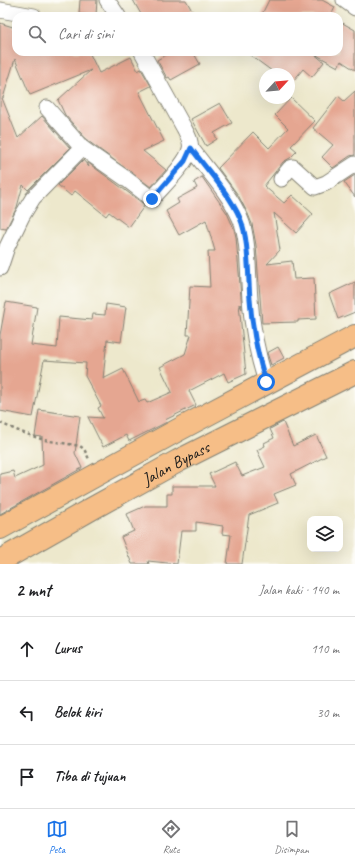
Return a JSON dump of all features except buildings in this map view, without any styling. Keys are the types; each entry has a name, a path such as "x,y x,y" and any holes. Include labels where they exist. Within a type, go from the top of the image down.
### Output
{"highway":[{"path":"0,528 266,382 355,336"},
{"name":"Jalan Bypass","path":"0,562 93,508 163,471 178,461 355,372"},
{"path":"147,447 163,471"}],"street":[{"path":"107,0 115,12"},
{"path":"344,0 355,8"},
{"path":"0,10 12,12"},
{"path":"144,56 184,128 191,148 230,200 241,219 246,240 254,336 266,382"},
{"path":"47,108 82,148 152,199 185,161 191,148"},
{"path":"0,268 7,247 22,216 33,198 82,148"},
{"path":"281,180 290,168 293,167 315,187 326,183 355,164"}],"path":[{"path":"0,422 21,432 44,440 80,446 87,453 97,476"}],"route":[{"path":"152,199 185,161 191,148 230,200 241,219 246,240 253,330 258,356 266,382"}]}
